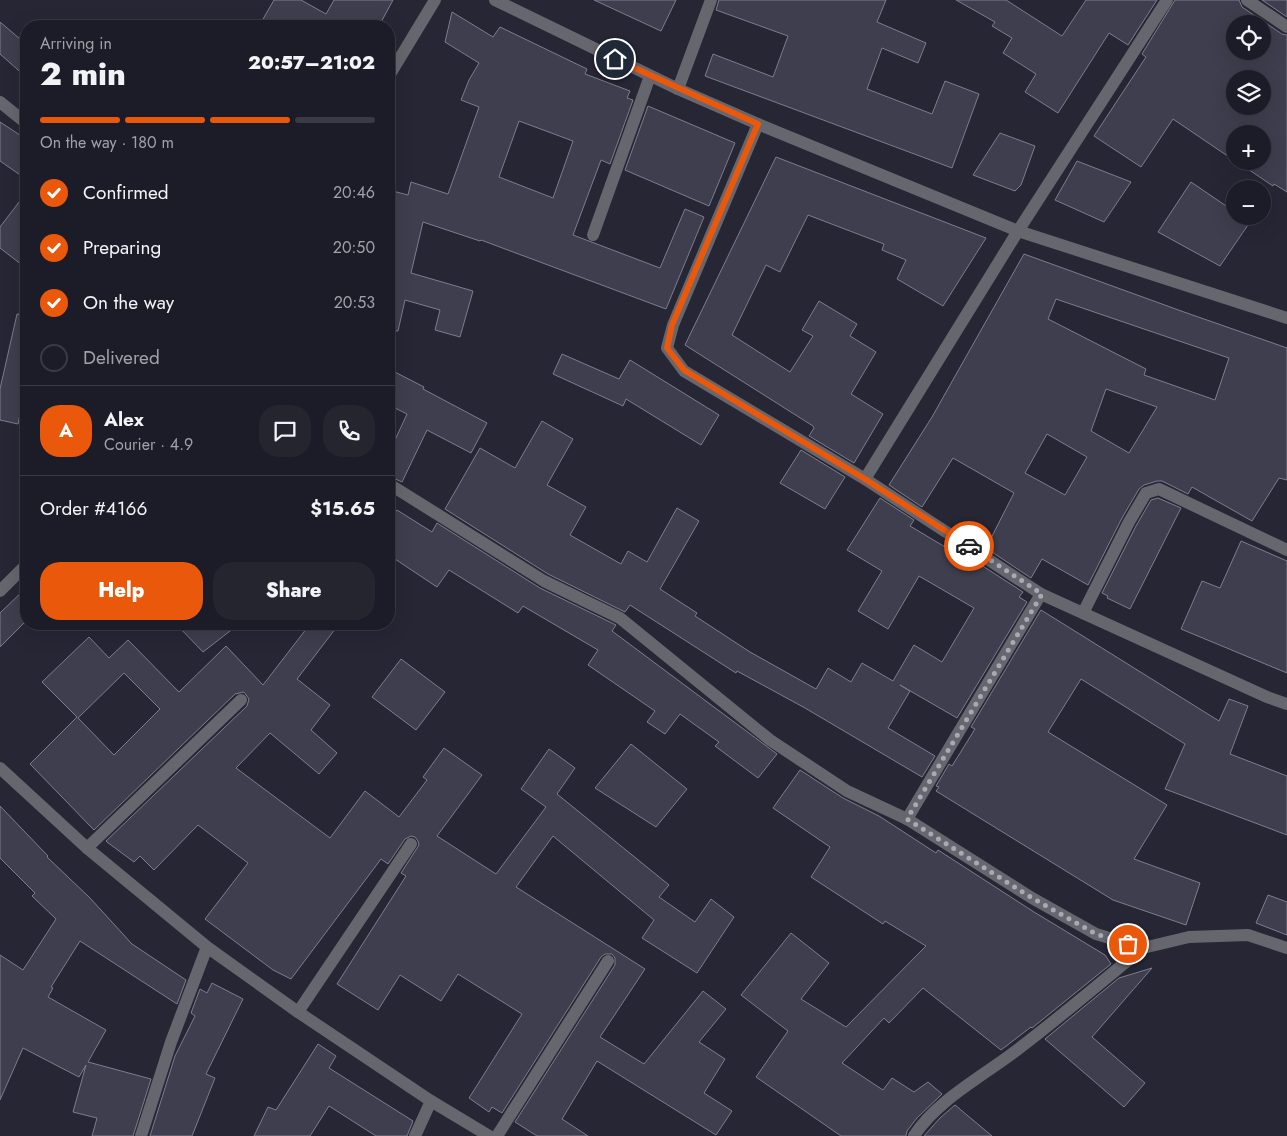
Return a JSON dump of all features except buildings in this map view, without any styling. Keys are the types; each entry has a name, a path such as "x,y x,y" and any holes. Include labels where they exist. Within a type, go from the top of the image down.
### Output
{"street":[{"path":"395,66 435,0"},
{"path":"495,0 678,89 1018,231 1287,318"},
{"path":"678,89 711,0"},
{"path":"865,479 1018,231 1167,0"},
{"path":"1247,0 1287,27"},
{"path":"593,236 650,76"},
{"path":"0,102 20,119"},
{"path":"758,124 672,325 667,348 684,370 865,479 1042,594 1267,697 1287,704"},
{"path":"395,488 544,581 620,618 770,740 847,790 907,819 1032,898 1096,934 1143,948"},
{"path":"1083,613 1133,514 1146,493 1159,489 1287,550"},
{"path":"0,592 20,571"},
{"path":"907,819 1042,594"},
{"path":"87,848 241,700"},
{"path":"0,768 87,848 207,947 298,1012 431,1101 488,1136"},
{"path":"298,1012 410,844"},
{"path":"914,1136 922,1123 952,1098 1014,1052 1143,948 1189,937 1248,935 1287,948"},
{"path":"141,1136 171,1042 207,947"},
{"path":"497,1136 608,961"},
{"path":"415,1136 431,1101"}],"way so far":[{"path":"969,546 1042,594 907,819 1032,898 1096,934 1128,944"}],"route":[{"path":"615,59 758,124 672,325 667,348 684,370 865,479 969,546"}]}
